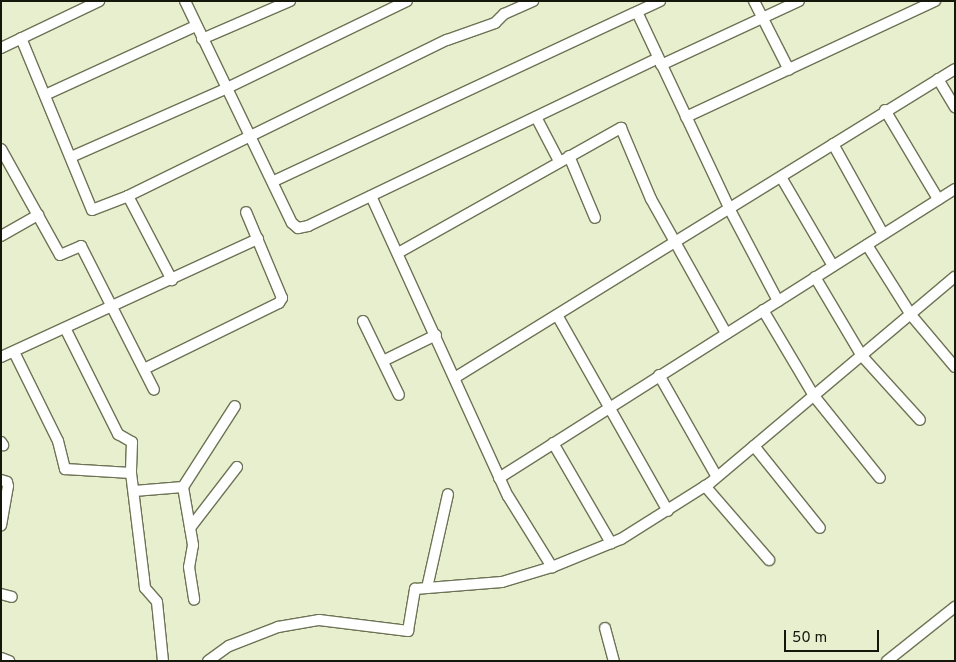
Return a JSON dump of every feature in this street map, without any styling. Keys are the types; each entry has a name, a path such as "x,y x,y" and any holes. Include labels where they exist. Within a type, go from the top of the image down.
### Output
{"street":[{"path":"1,48 99,1"},
{"path":"185,1 225,89 274,181 292,223 298,228 308,226 536,117 799,1"},
{"path":"202,39 290,1"},
{"path":"70,156 225,89 407,1"},
{"path":"21,38 92,210 128,196 252,138 447,40 495,23 504,14 533,1"},
{"path":"274,181 660,1"},
{"path":"754,1 789,70"},
{"path":"686,117 935,1"},
{"path":"637,12 730,210 778,301"},
{"path":"45,95 196,26"},
{"path":"456,377 675,241 730,210 885,110 955,69"},
{"path":"938,79 955,107"},
{"path":"885,110 938,200"},
{"path":"536,117 559,161"},
{"path":"398,253 559,161 623,130 651,199 726,333"},
{"path":"833,144 884,234"},
{"path":"1,149 60,255 81,246 154,390"},
{"path":"569,156 595,218"},
{"path":"781,177 833,266"},
{"path":"499,478 955,189"},
{"path":"128,196 172,280"},
{"path":"370,196 456,377 499,478 552,567"},
{"path":"144,369 279,303 282,298 246,212"},
{"path":"1,236 38,215"},
{"path":"1,357 258,239"},
{"path":"867,245 911,314 955,366"},
{"path":"815,277 862,356 920,420"},
{"path":"208,661 229,646 278,627 319,620 408,631 415,589 502,582 552,567 611,543 668,511 705,486 955,277"},
{"path":"763,310 814,396 880,478"},
{"path":"558,315 668,511"},
{"path":"363,321 399,395"},
{"path":"65,328 113,427 118,434 132,442 132,473 144,579 146,588 157,602 163,661"},
{"path":"383,361 436,335"},
{"path":"14,352 58,441 65,469 132,473"},
{"path":"659,375 717,476"},
{"path":"194,600 189,567 193,545 183,487 235,406"},
{"path":"553,443 611,543"},
{"path":"754,446 820,528"},
{"path":"190,528 237,467"},
{"path":"1,480 8,482 1,525"},
{"path":"705,486 769,560"},
{"path":"134,492 183,487"},
{"path":"427,588 448,494"},
{"path":"1,594 12,597"},
{"path":"887,661 955,607"},
{"path":"605,628 614,661"},
{"path":"1,658 9,661"}]}
